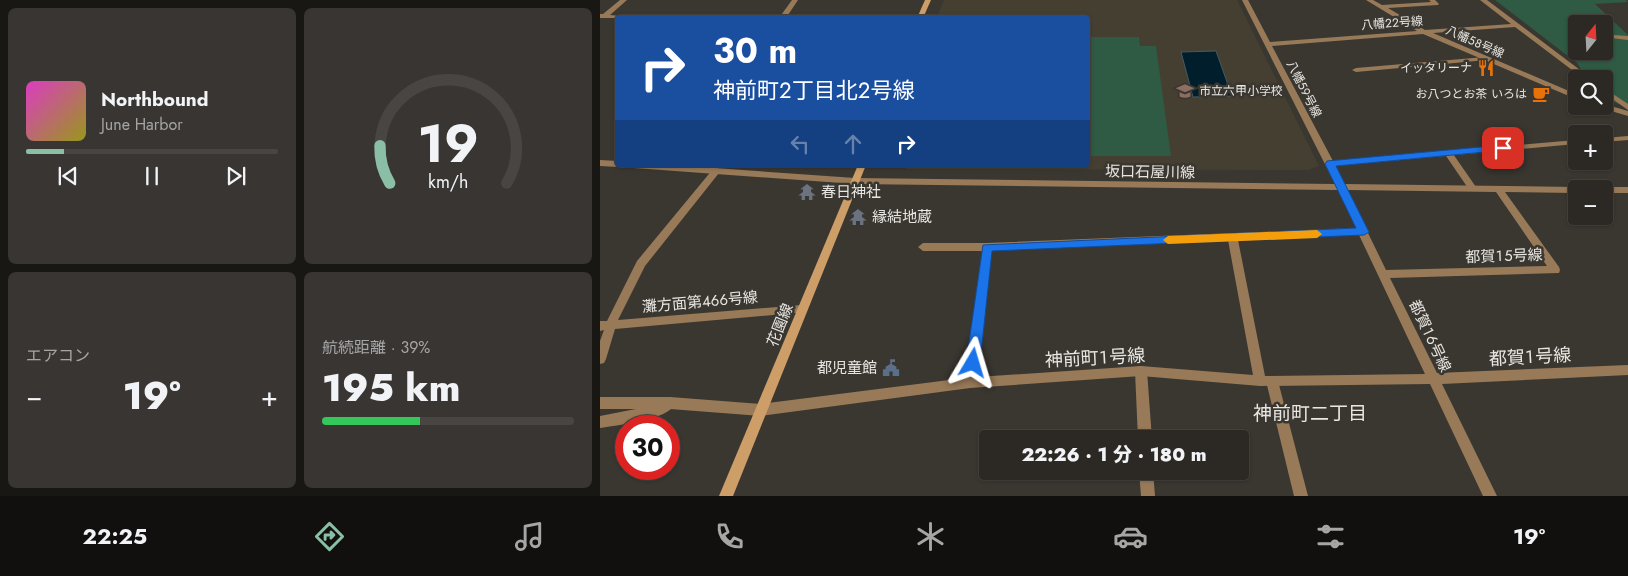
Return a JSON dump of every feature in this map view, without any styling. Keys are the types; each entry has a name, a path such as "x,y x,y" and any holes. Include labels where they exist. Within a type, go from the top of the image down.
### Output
{"street":[{"path":"600,21 603,16 624,0"},
{"path":"784,15 795,0"},
{"path":"921,15 928,0"},
{"name":"八幡５９号線","path":"1244,0 1342,188"},
{"name":"八幡５８号線","path":"1368,0 1424,32 1568,94"},
{"path":"1380,7 1436,4 1432,0"},
{"path":"1483,0 1577,70"},
{"name":"八幡２２号線","path":"1268,44 1517,25"},
{"path":"1614,37 1628,38"},
{"path":"1356,70 1485,59"},
{"path":"1613,97 1628,108"},
{"path":"1613,109 1628,114"},
{"path":"1613,139 1628,138"},
{"path":"1330,164 1568,143"},
{"path":"1448,153 1473,189"},
{"path":"600,163 615,164"},
{"name":"坂口石屋川線","path":"682,167 855,181 1568,190"},
{"name":"花園線","path":"726,496 861,167"},
{"path":"600,359 605,325 642,264 716,171"},
{"name":"都賀１６号線","path":"1342,188 1385,274 1433,379 1490,496"},
{"name":"都賀１５号線","path":"1385,274 1555,270 1499,190"},
{"path":"1613,190 1628,190"},
{"path":"923,247 987,248 1364,232"},
{"path":"1233,238 1266,381 1301,496"},
{"path":"970,383 987,248"},
{"name":"灘方面第４６６号線","path":"605,325 802,309"},
{"name":"都賀１号線","path":"1433,379 1628,370"},
{"path":"1141,371 1144,430"},
{"name":"神前町１号線","path":"600,403 670,403 761,410 970,383 1141,371 1266,381 1433,379"},
{"path":"600,422 653,412 670,403"},
{"path":"1147,480 1148,496"}],"shaded area":[{"name":"市立六甲小学校","path":"944,0 1237,0 1319,166 1308,170 907,169 904,167 1090,167 1090,15 938,15"}],"green space":[{"path":"1495,0 1626,0 1628,2 1595,4 1607,15 1568,15 1568,56"},
{"path":"1613,21 1628,35 1628,107 1613,102 1613,70 1581,70 1573,60 1613,60"},
{"path":"1090,37 1139,37 1140,46 1156,46 1171,156 1090,156"}],"water":[{"path":"1216,51 1232,96 1193,97 1181,52"}],"slow traffic":[{"path":"1168,240 1317,234"}],"place":[{"name":"イッタリーナ","path":"1486,68"},
{"name":"市立六甲小学校","path":"1185,91"},
{"name":"お八つとお茶 いろは","path":"1541,94"},
{"name":"春日神社","path":"807,192"},
{"name":"縁結地蔵","path":"858,217"},
{"name":"都児童館","path":"891,368"}],"district":[{"name":"神前町二丁目","path":"1310,413"}],"route":[{"path":"973,363 987,248 1364,232 1330,164 1503,148"}]}
